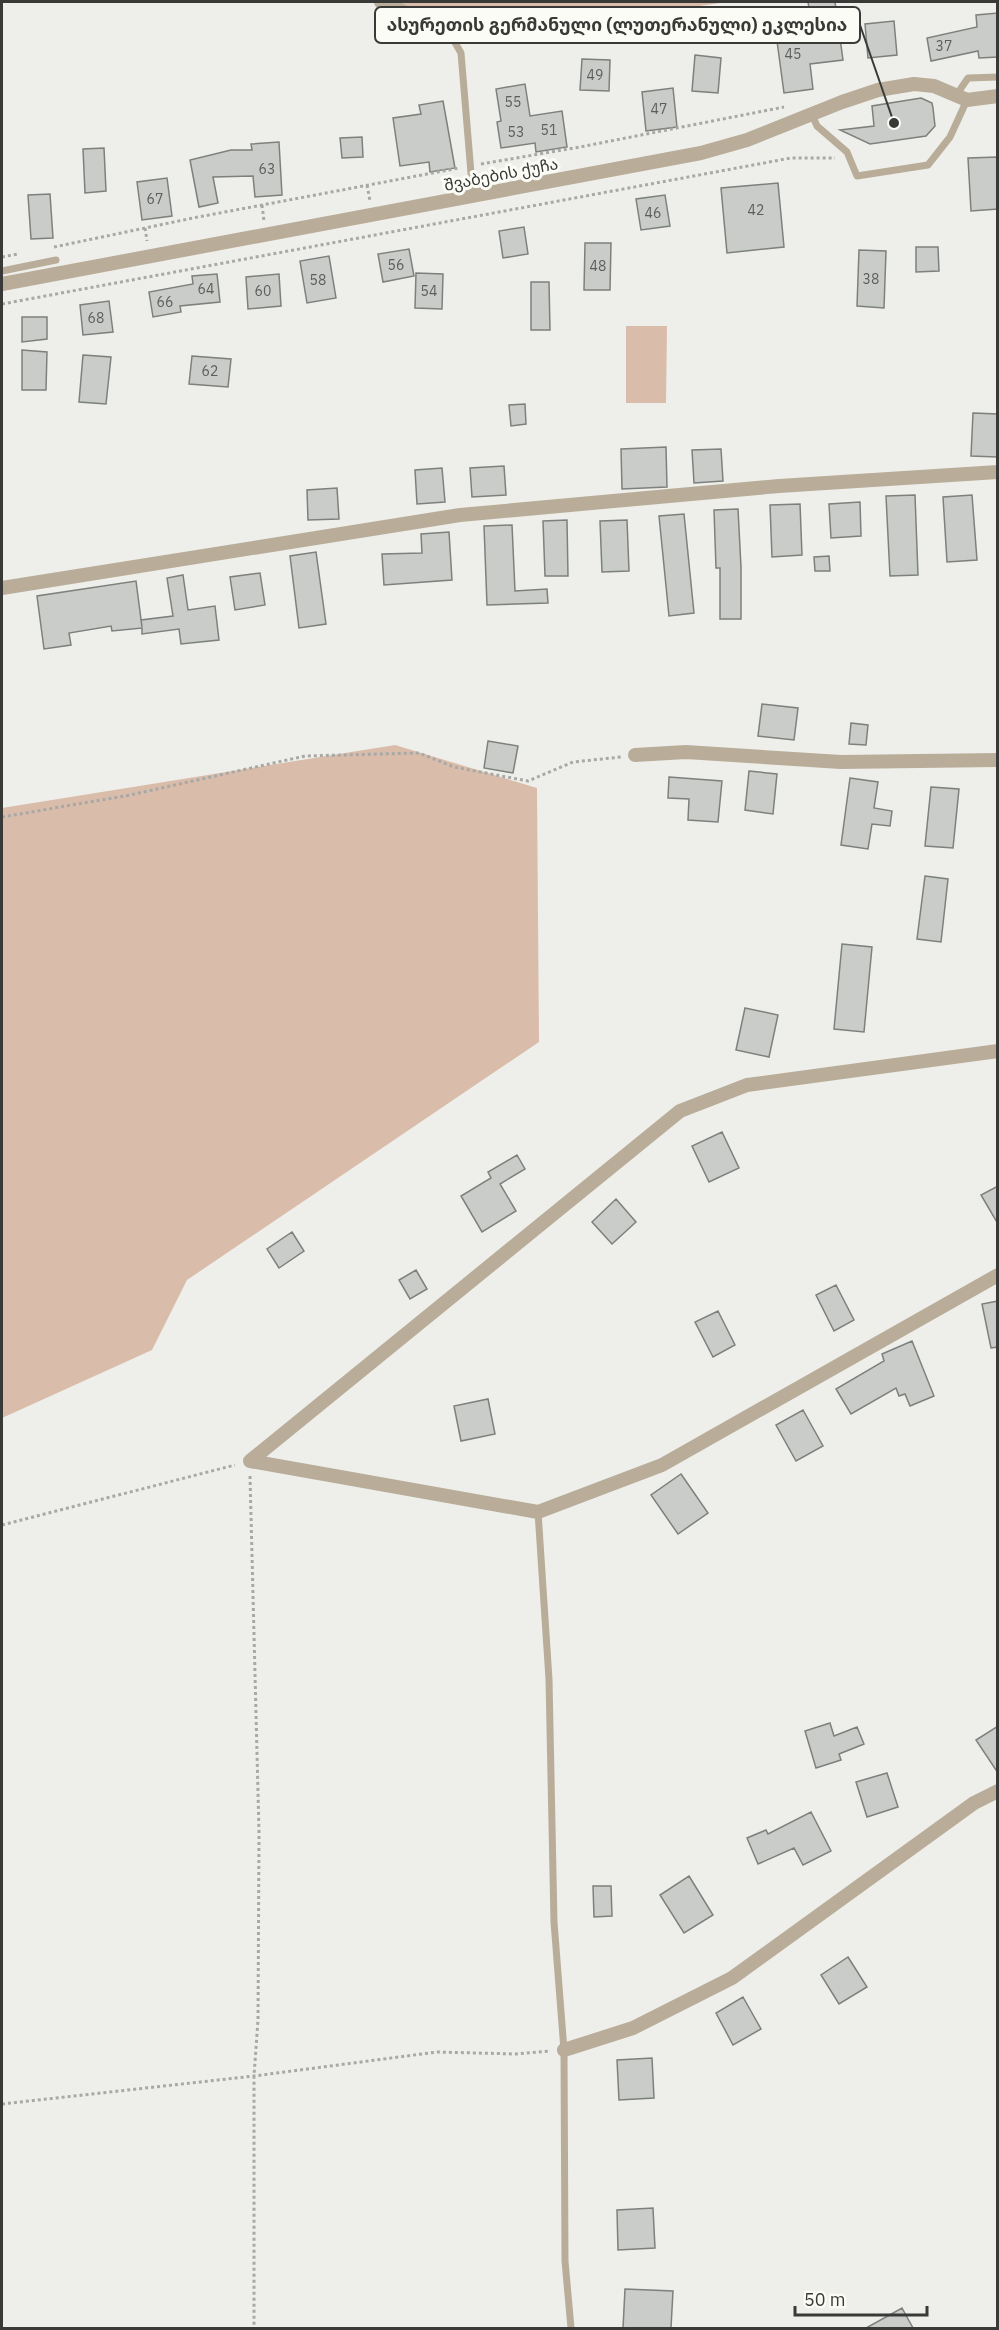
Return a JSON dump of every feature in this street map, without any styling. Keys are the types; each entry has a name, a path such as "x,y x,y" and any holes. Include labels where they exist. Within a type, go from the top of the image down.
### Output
{"street":[{"path":"381,2 449,32"},
{"name":"შვაბების ქუჩა","path":"2,284 701,153 747,140 878,90 914,84 934,86 962,97 998,96"},
{"path":"2,588 460,515 778,486 998,472"},
{"path":"635,755 686,752 841,762 998,760"},
{"path":"250,1461 680,1111 747,1085 998,1051"},
{"path":"250,1461 538,1512 662,1465 998,1275"},
{"path":"564,2050 633,2028 732,1978 974,1803 998,1791"}],"lane":[{"path":"449,32 461,53 473,196"},
{"path":"812,114 817,126 847,152 857,176 928,165 950,137 968,78 998,77"},
{"path":"2,271 56,260"},
{"path":"538,1512 549,1679 554,1922 564,2050 565,2261 571,2328"}],"path":[{"path":"45,248 471,165 580,147 792,106"},
{"path":"2,304 790,158 850,158"},
{"path":"2,257 24,252"},
{"path":"2,817 130,795 305,756 419,753 454,767 528,781 573,762 635,755"},
{"path":"2,1525 250,1461 259,1832 258,2020 254,2076 254,2328"},
{"path":"2,2104 254,2076 437,2052 516,2054 564,2050"}],"shaded area":[{"path":"396,2 727,2 481,38"},
{"path":"626,326 667,326 666,403 626,403"},
{"path":"395,745 537,788 539,1042 187,1280 152,1350 2,1418 2,808"}],"building":[{"path":"808,2 835,2 843,60 810,64 813,89 784,93 774,19 810,14"},
{"path":"998,13 998,57 979,58 978,51 931,61 927,38 977,27 976,15"},
{"path":"894,21 897,55 868,58 865,24"},
{"path":"695,55 721,58 718,93 692,91"},
{"path":"582,59 610,60 609,91 580,90"},
{"path":"525,84 530,116 562,111 567,147 536,152 535,143 501,148 497,122 501,121 496,89"},
{"path":"673,88 677,127 646,131 642,92"},
{"path":"921,98 932,103 933,108 935,126 926,136 870,144 840,130 874,126 872,106"},
{"path":"443,101 455,168 430,172 429,162 400,166 393,118 421,114 419,105"},
{"path":"362,137 363,157 342,158 340,138"},
{"path":"279,142 282,195 255,197 253,176 213,177 218,203 199,207 190,160 231,150 252,150 251,144"},
{"path":"104,148 106,191 85,193 83,149"},
{"path":"998,157 998,209 971,211 968,158"},
{"path":"167,178 172,216 142,220 137,182"},
{"path":"778,183 784,247 727,253 721,188"},
{"path":"50,194 53,238 31,239 28,195"},
{"path":"665,195 670,226 641,230 636,199"},
{"path":"524,227 528,254 503,258 499,231"},
{"path":"585,243 611,243 610,290 584,290"},
{"path":"916,247 938,247 939,271 916,272"},
{"path":"409,249 414,276 383,282 378,254"},
{"path":"859,250 886,251 884,308 857,306"},
{"path":"329,256 336,298 307,303 300,261"},
{"path":"416,273 443,274 442,309 415,308"},
{"path":"217,274 220,302 180,306 181,312 153,317 149,292 193,284 192,276"},
{"path":"279,274 281,306 248,309 246,277"},
{"path":"531,282 549,282 550,330 531,330"},
{"path":"109,301 113,332 83,335 80,305"},
{"path":"22,317 47,317 47,339 22,342"},
{"path":"22,350 47,352 46,390 22,390"},
{"path":"83,355 111,357 106,404 79,402"},
{"path":"192,356 231,359 228,387 189,384"},
{"path":"525,404 526,424 511,426 509,405"},
{"path":"973,413 998,414 997,457 971,456"},
{"path":"666,447 667,487 622,489 621,449"},
{"path":"721,449 723,481 694,483 692,450"},
{"path":"504,466 506,495 472,497 470,468"},
{"path":"442,468 445,502 417,504 415,470"},
{"path":"337,488 339,519 308,520 307,490"},
{"path":"915,495 918,575 890,576 886,496"},
{"path":"972,495 977,560 947,562 943,497"},
{"path":"860,502 861,536 831,538 829,504"},
{"path":"800,504 802,555 772,557 770,505"},
{"path":"738,509 741,619 720,619 720,568 716,568 714,510"},
{"path":"684,514 694,613 669,616 659,516"},
{"path":"567,520 568,576 545,576 543,521"},
{"path":"627,520 629,571 602,572 600,521"},
{"path":"512,525 515,591 547,589 548,603 487,605 484,526"},
{"path":"449,532 452,580 384,585 382,554 422,553 421,534"},
{"path":"316,552 326,624 299,628 290,556"},
{"path":"829,556 830,571 815,571 814,557"},
{"path":"260,573 265,605 235,610 230,577"},
{"path":"183,575 188,610 215,606 219,640 181,644 179,629 142,634 142,628 112,631 111,626 69,633 71,645 44,649 37,596 136,581 141,620 173,616 167,578"},
{"path":"762,704 798,708 794,740 758,736"},
{"path":"851,723 868,725 866,745 849,744"},
{"path":"488,741 518,746 513,773 484,768"},
{"path":"749,771 777,774 773,814 745,810"},
{"path":"669,777 722,781 718,822 688,820 689,799 668,798"},
{"path":"850,778 878,782 874,808 892,811 890,826 872,824 868,849 841,845"},
{"path":"931,787 959,789 953,848 925,846"},
{"path":"925,876 948,879 941,942 917,939"},
{"path":"842,944 872,947 864,1032 834,1029"},
{"path":"745,1008 778,1015 769,1057 736,1050"},
{"path":"722,1132 739,1168 709,1182 692,1146"},
{"path":"517,1155 525,1169 500,1184 516,1211 482,1232 461,1196 491,1178 488,1172"},
{"path":"998,1186 998,1224 981,1195"},
{"path":"616,1199 636,1222 612,1244 592,1222"},
{"path":"292,1232 304,1251 279,1268 267,1249"},
{"path":"416,1270 427,1289 410,1299 399,1280"},
{"path":"836,1285 854,1320 834,1331 816,1295"},
{"path":"998,1301 998,1347 991,1348 982,1304"},
{"path":"718,1311 735,1345 713,1357 695,1322"},
{"path":"912,1341 934,1396 910,1406 905,1394 899,1396 896,1388 851,1414 836,1389 884,1361 882,1354"},
{"path":"488,1399 495,1434 461,1441 454,1406"},
{"path":"803,1410 823,1446 796,1461 776,1425"},
{"path":"681,1474 708,1513 678,1534 651,1495"},
{"path":"830,1723 834,1736 857,1727 864,1744 839,1754 841,1760 816,1768 805,1731"},
{"path":"998,1726 998,1773 976,1740"},
{"path":"887,1773 898,1807 867,1817 856,1782"},
{"path":"811,1812 831,1851 803,1865 794,1848 758,1864 747,1838 766,1830 768,1834"},
{"path":"689,1876 713,1915 684,1933 660,1895"},
{"path":"593,1886 611,1886 612,1916 594,1917"},
{"path":"848,1957 867,1987 839,2004 821,1975"},
{"path":"743,1997 761,2029 733,2045 716,2013"},
{"path":"652,2058 654,2098 619,2100 617,2060"},
{"path":"653,2208 655,2248 618,2250 617,2210"},
{"path":"625,2289 673,2291 671,2328 623,2328"},
{"path":"902,2308 913,2328 866,2328"}],"place":[{"name":"ასურეთის გერმანული (ლუთერანული) ეკლესია","path":"894,123"}]}
